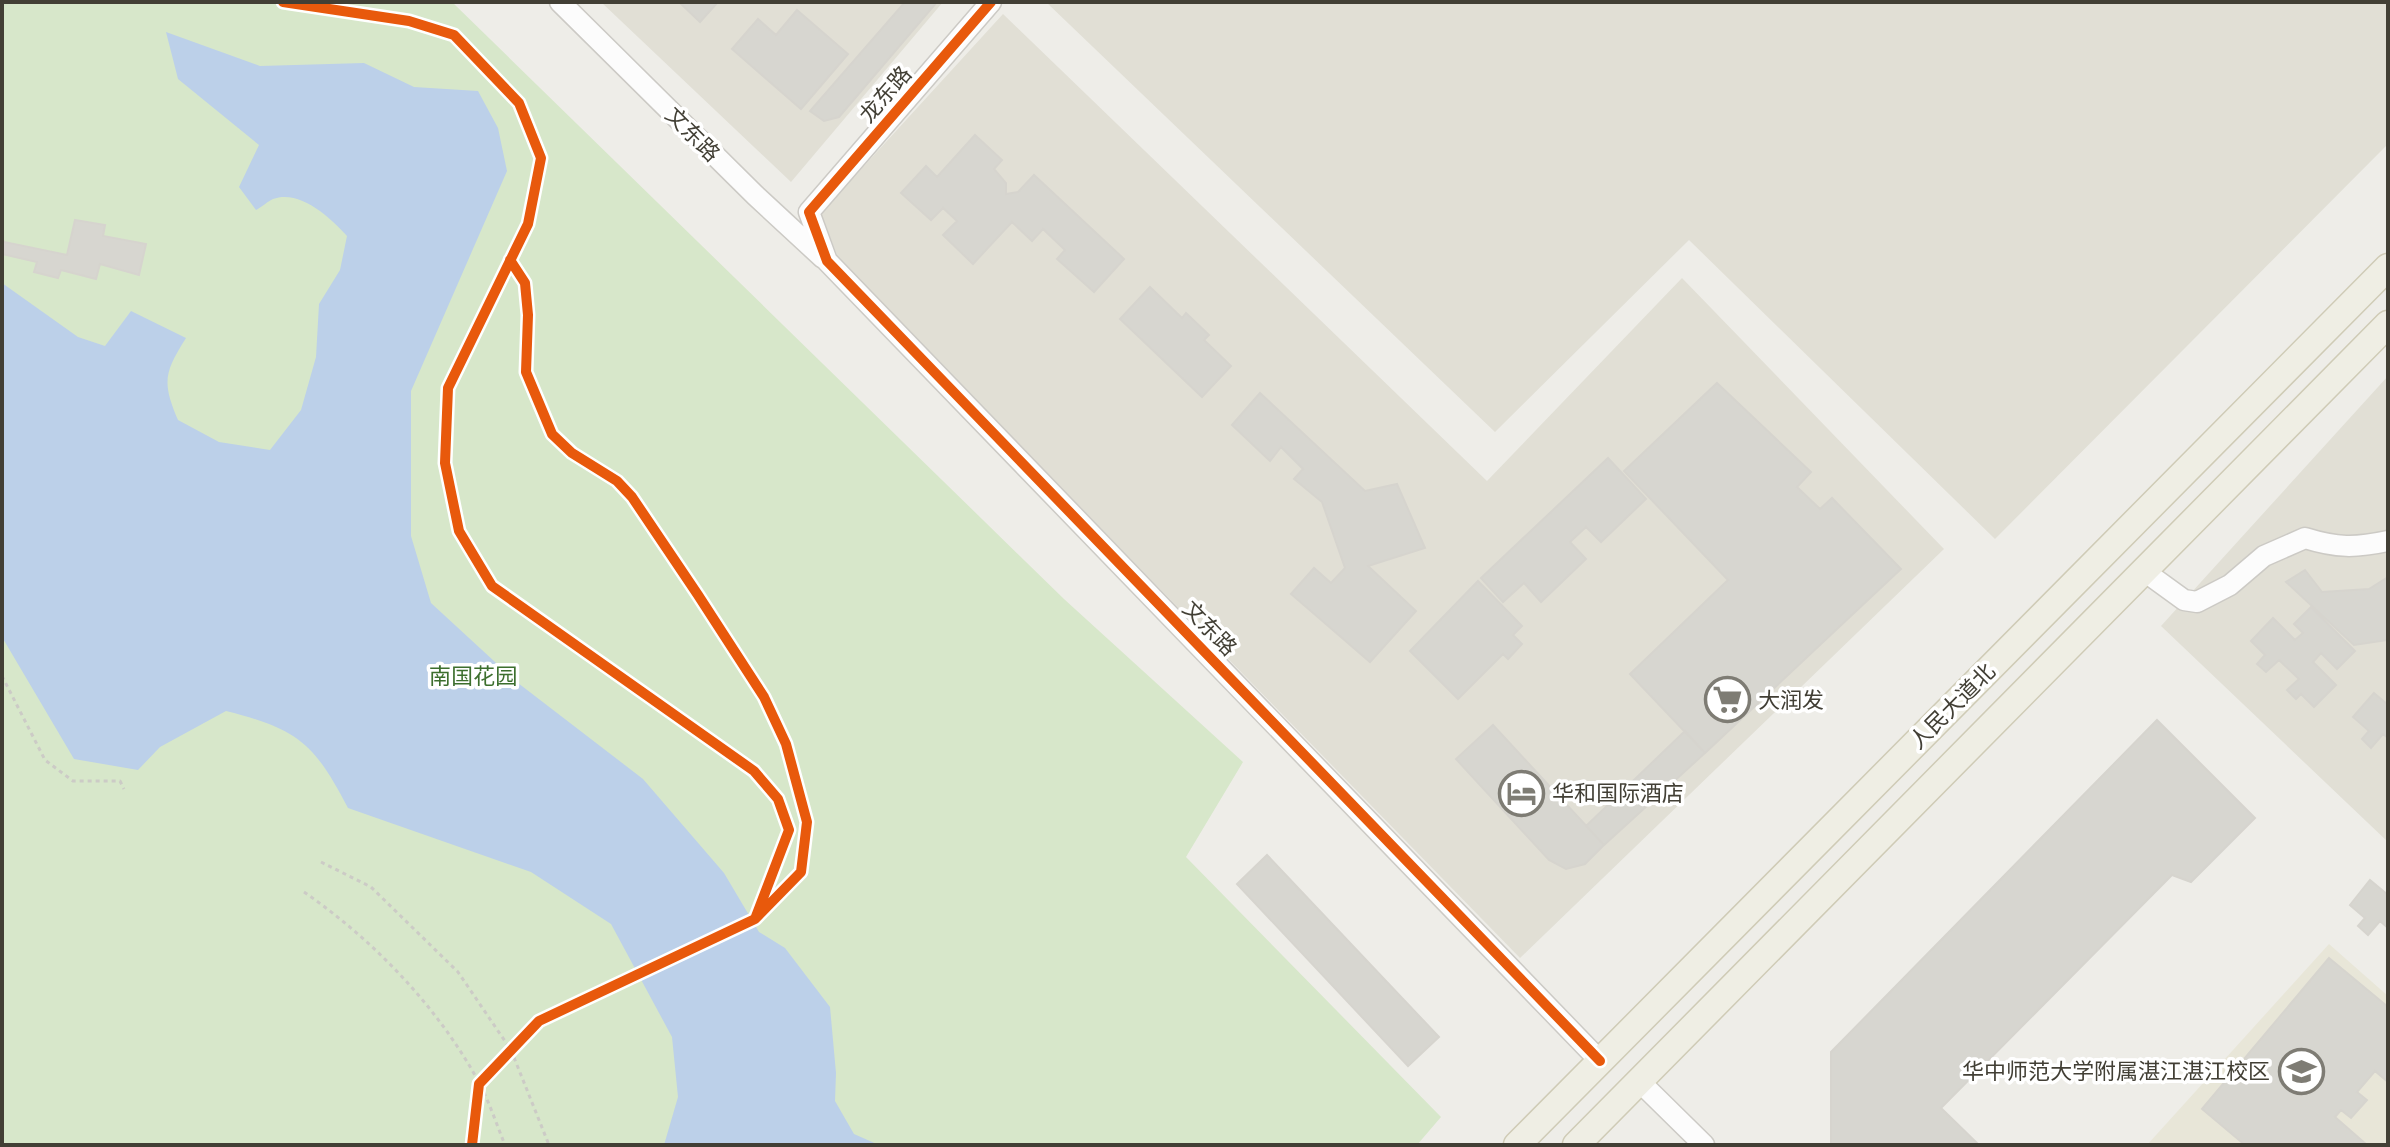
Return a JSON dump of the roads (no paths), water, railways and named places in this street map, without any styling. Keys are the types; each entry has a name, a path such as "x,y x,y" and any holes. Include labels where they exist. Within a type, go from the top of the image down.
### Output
{"main road":[{"name":"人民大道北","path":"1517,1145 2388,267"},
{"name":"人民大道北","path":"1576,1145 2388,324"}],"street":[{"name":"文东路","path":"560,2 756,196 829,263 1600,1061"},
{"name":"龙东路","path":"809,212 991,2"},
{"name":"文东路","path":"809,212 829,263"},
{"path":"2144,571 2184,600 2197,602 2230,585 2264,556 2305,538 2334,547 2358,547 2388,541"},
{"path":"1639,1081 1704,1145"}],"water":[{"path":"166,32 260,66 364,63 414,87 478,91 498,128 507,171 411,391 411,536 431,603 518,683 643,779 724,873 759,932 785,948 830,1007 836,1073 835,1101 854,1134 879,1145 664,1145 678,1097 672,1037 611,924 531,872 348,808 313,753 287,732 226,711 160,747 138,770 74,759 2,637 2,283 78,337 105,346 131,311 186,338 173,360 168,378 169,396 178,420 219,442 270,450 301,410 316,357 319,304 340,270 347,236 324,214 294,198 273,199 256,210 239,187 259,145 178,79"}],"place":[{"name":"大润发","path":"1727,700"},
{"name":"华和国际酒店","path":"1521,793"},
{"name":"华中师范大学附属湛江湛江校区","path":"2301,1071"}],"park label":[{"name":"南国花园","path":"473,676"}]}
